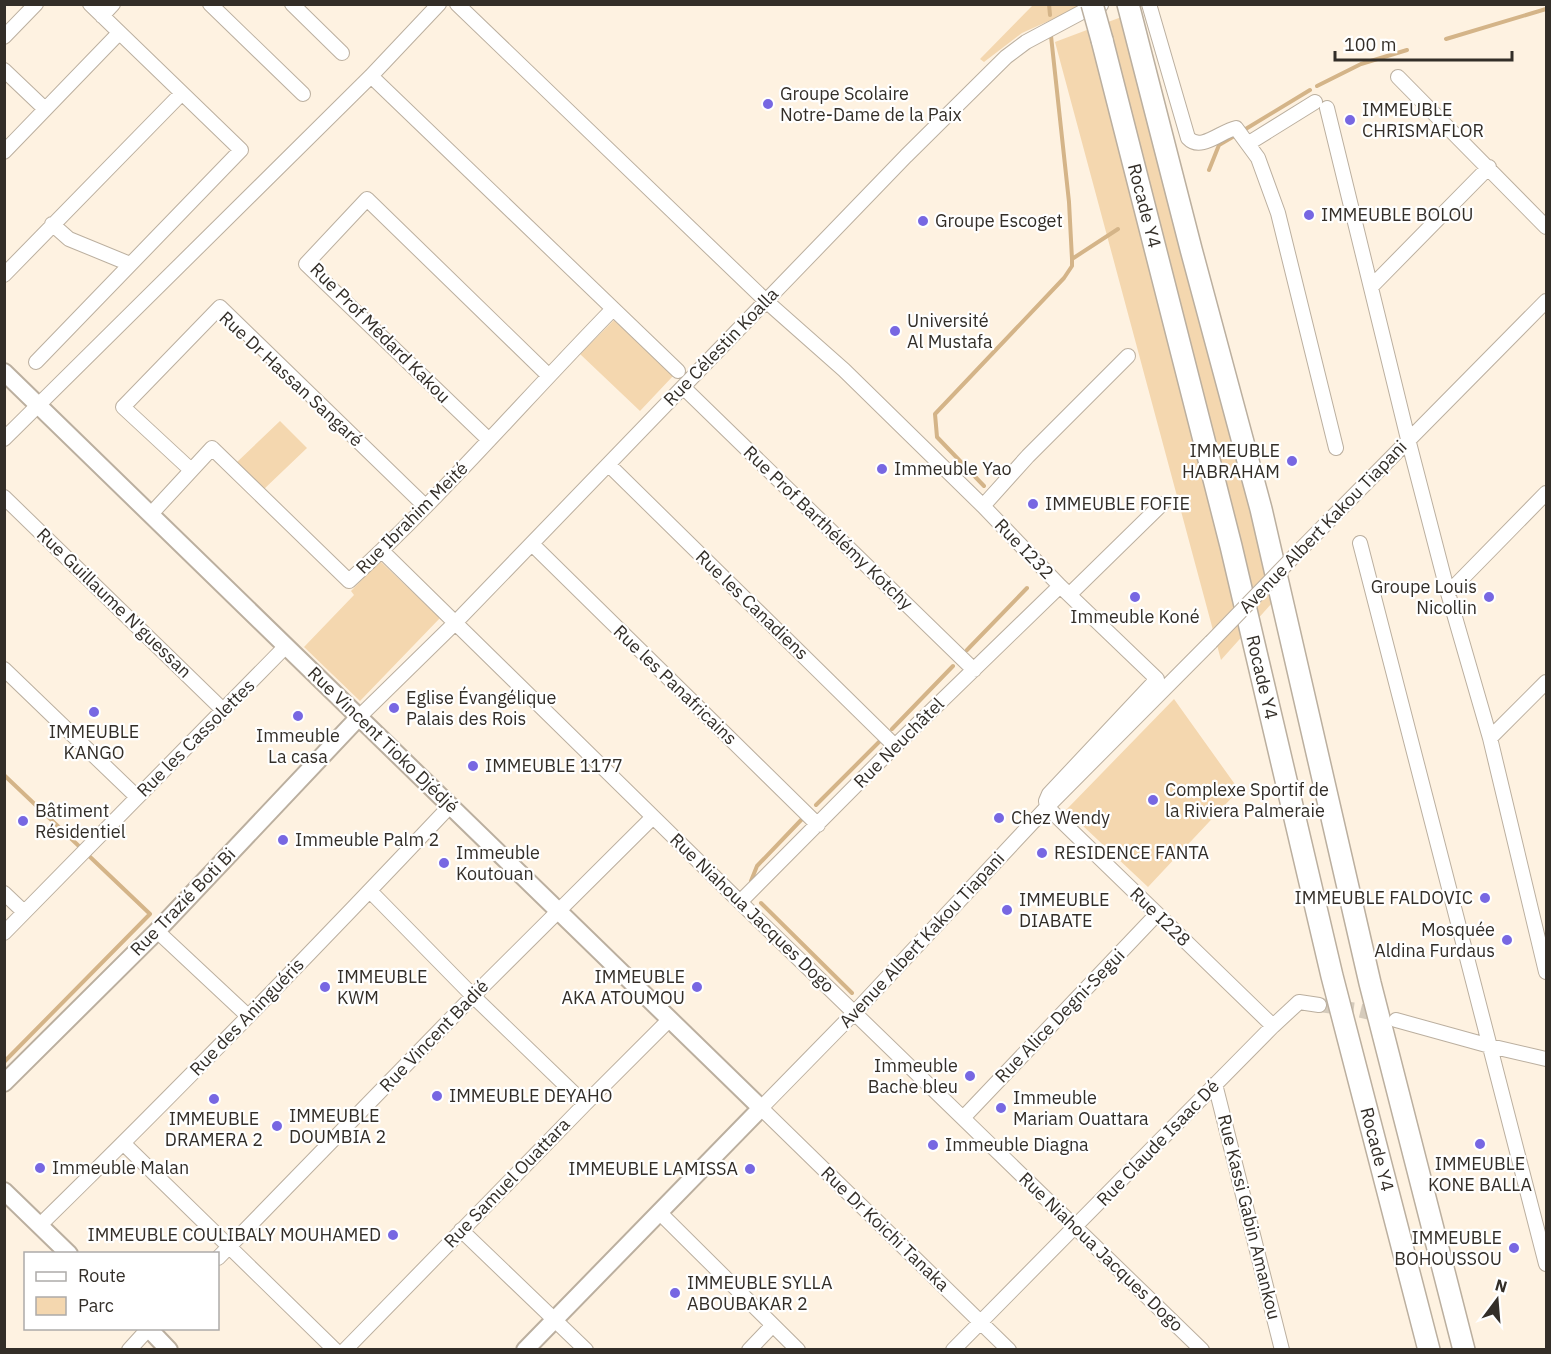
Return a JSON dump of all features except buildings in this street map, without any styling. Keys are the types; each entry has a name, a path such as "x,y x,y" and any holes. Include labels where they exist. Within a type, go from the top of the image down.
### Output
{"highway":[{"name":"Rocade Y4","path":"1092,4 1232,546 1332,976 1429,1350"},
{"name":"Rocade Y4","path":"1128,4 1261,509 1370,983 1464,1350"}],"street":[{"path":"4,37 36,4"},
{"path":"36,362 241,150 90,4"},
{"path":"102,16 113,4"},
{"path":"210,4 303,94"},
{"path":"292,4 342,53"},
{"path":"4,439 371,76 439,4"},
{"name":"Rue I232","path":"457,4 766,301 844,370 1157,679 1048,794 1047,807"},
{"name":"Rue Célestin Koalla","path":"359,717 455,623 906,156 1006,57 1036,37 1084,11 1103,4"},
{"path":"1149,4 1188,138 1191,142 1200,144 1236,128 1249,143 1262,168 1270,196 1278,213 1336,448"},
{"path":"4,152 119,33"},
{"path":"4,70 45,110"},
{"path":"371,76 678,371"},
{"path":"1398,77 1546,227"},
{"path":"4,275 182,93"},
{"path":"1249,143 1321,105 1371,287 1448,593 1490,738 1546,972"},
{"path":"1371,287 1489,167"},
{"name":"Rue Prof Médard Kakou","path":"489,440 306,264 367,199 548,375"},
{"path":"52,225 69,239 130,264"},
{"name":"Avenue Albert Kakou Tiapani","path":"525,1350 854,1013 1047,807 1546,301"},
{"name":"Rue Dr Hassan Sangaré","path":"191,470 123,407 220,307 425,506"},
{"name":"Rue Ibrahim Meité","path":"154,510 212,448 349,581 382,551 612,310"},
{"path":"983,506 1128,356"},
{"name":"Rue Vincent Tioko Djédjé","path":"4,372 154,510 286,646 761,1108"},
{"name":"Rue Prof Barthélémy Kotchy","path":"683,387 974,670"},
{"name":"Rue les Canadiens","path":"609,465 895,746"},
{"path":"1448,593 1546,493"},
{"name":"Rue Guillaume N'guessan","path":"4,497 223,710"},
{"name":"Rue Neuchâtel","path":"740,902 974,670 1162,504"},
{"path":"1360,543 1546,1264"},
{"name":"Rue les Panafricains","path":"532,544 818,825"},
{"name":"Rue Niahoua Jacques Dogo","path":"382,551 1202,1350"},
{"name":"Rue les Cassolettes","path":"4,933 286,646"},
{"path":"4,669 137,797"},
{"path":"1490,738 1546,682"},
{"name":"Rue Trazié Boti Bi","path":"4,1083 157,931 359,717"},
{"name":"Rue des Aninguéris","path":"40,1225 248,1016 450,806"},
{"name":"Rue I228","path":"1047,807 1273,1026"},
{"name":"Rue Vincent Badié","path":"219,1257 473,996 653,817"},
{"path":"370,891 473,996 585,1104"},
{"path":"4,893 24,912"},
{"name":"Rue Alice Degni-Segui","path":"963,1118 1157,914"},
{"path":"157,931 248,1016"},
{"name":"Rue Claude Isaac Dé","path":"953,1350 1273,1026 1299,1002 1319,1005"},
{"name":"Rue Samuel Ouattara","path":"345,1350 670,1019"},
{"path":"1396,1020 1546,1059"},
{"name":"Rue Kassi Gabin Amankou","path":"1215,1084 1282,1350"},
{"name":"Rue Dr Koichi Tanaka","path":"761,1108 1010,1350"},
{"path":"123,1143 335,1350"},
{"path":"4,1191 67,1252"},
{"path":"659,1212 798,1350"},
{"path":"461,1230 586,1350"},
{"path":"749,1350 772,1326"},
{"path":"129,1350 147,1330"},
{"path":"149,1330 169,1350"}],"green space":[{"path":"1033,5 1084,5 1022,33 984,62 980,59"},
{"path":"1140,10 1288,585 1221,660 1055,42"},
{"path":"614,320 673,376 640,411 580,354"},
{"path":"280,421 307,448 263,490 236,463"},
{"path":"380,561 440,618 360,701 304,647 354,595 351,591"},
{"name":"Complexe Sportif de la Riviera Palmeraie","path":"1174,699 1239,790 1148,887 1066,810"}],"waterway":[{"path":"1049,4 1050,15"},
{"path":"1446,39 1546,9"},
{"path":"984,486 937,437 935,414 1064,278 1072,266 1069,202 1051,36"},
{"path":"1317,86 1361,64 1407,50"},
{"path":"1244,130 1310,90"},
{"path":"1209,170 1219,145 1236,135"},
{"path":"1072,259 1118,229"},
{"path":"967,650 1027,588"},
{"path":"892,729 953,666"},
{"path":"816,805 881,740"},
{"path":"4,775 82,849"},
{"path":"751,881 757,866 803,818"},
{"path":"4,1062 150,914 87,854"},
{"path":"761,903 852,993"}],"tunnel":[{"path":"1319,1005 1382,1016"}],"place":[{"name":"Groupe Scolaire Notre-Dame de la Paix","path":"768,104"},
{"name":"IMMEUBLE CHRISMAFLOR","path":"1350,120"},
{"name":"IMMEUBLE BOLOU","path":"1309,215"},
{"name":"Groupe Escoget","path":"923,221"},
{"name":"Université Al Mustafa","path":"895,331"},
{"name":"IMMEUBLE HABRAHAM","path":"1292,461"},
{"name":"Immeuble Yao","path":"882,469"},
{"name":"IMMEUBLE FOFIE","path":"1033,504"},
{"name":"Immeuble Koné","path":"1135,597"},
{"name":"Groupe Louis Nicollin","path":"1489,597"},
{"name":"Eglise Évangélique Palais des Rois","path":"394,708"},
{"name":"IMMEUBLE KANGO","path":"94,712"},
{"name":"Immeuble La casa","path":"298,716"},
{"name":"IMMEUBLE 1177","path":"473,766"},
{"name":"Complexe Sportif de la Riviera Palmeraie","path":"1153,800"},
{"name":"Chez Wendy","path":"999,818"},
{"name":"Bâtiment Résidentiel","path":"23,821"},
{"name":"Immeuble Palm 2","path":"283,840"},
{"name":"RESIDENCE FANTA","path":"1042,853"},
{"name":"Immeuble Koutouan","path":"444,863"},
{"name":"IMMEUBLE FALDOVIC","path":"1485,898"},
{"name":"IMMEUBLE DIABATE","path":"1007,910"},
{"name":"Mosquée Aldina Furdaus","path":"1507,940"},
{"name":"IMMEUBLE KWM","path":"325,987"},
{"name":"IMMEUBLE AKA ATOUMOU","path":"697,987"},
{"name":"Immeuble Bache bleu","path":"970,1076"},
{"name":"IMMEUBLE DEYAHO","path":"437,1096"},
{"name":"IMMEUBLE DRAMERA 2","path":"214,1099"},
{"name":"Immeuble Mariam Ouattara","path":"1001,1108"},
{"name":"IMMEUBLE DOUMBIA 2","path":"277,1126"},
{"name":"IMMEUBLE KONE BALLA","path":"1480,1144"},
{"name":"Immeuble Diagna","path":"933,1145"},
{"name":"Immeuble Malan","path":"40,1168"},
{"name":"IMMEUBLE LAMISSA","path":"750,1169"},
{"name":"IMMEUBLE COULIBALY MOUHAMED","path":"393,1235"},
{"name":"IMMEUBLE BOHOUSSOU","path":"1514,1248"},
{"name":"IMMEUBLE SYLLA ABOUBAKAR 2","path":"675,1293"}]}
